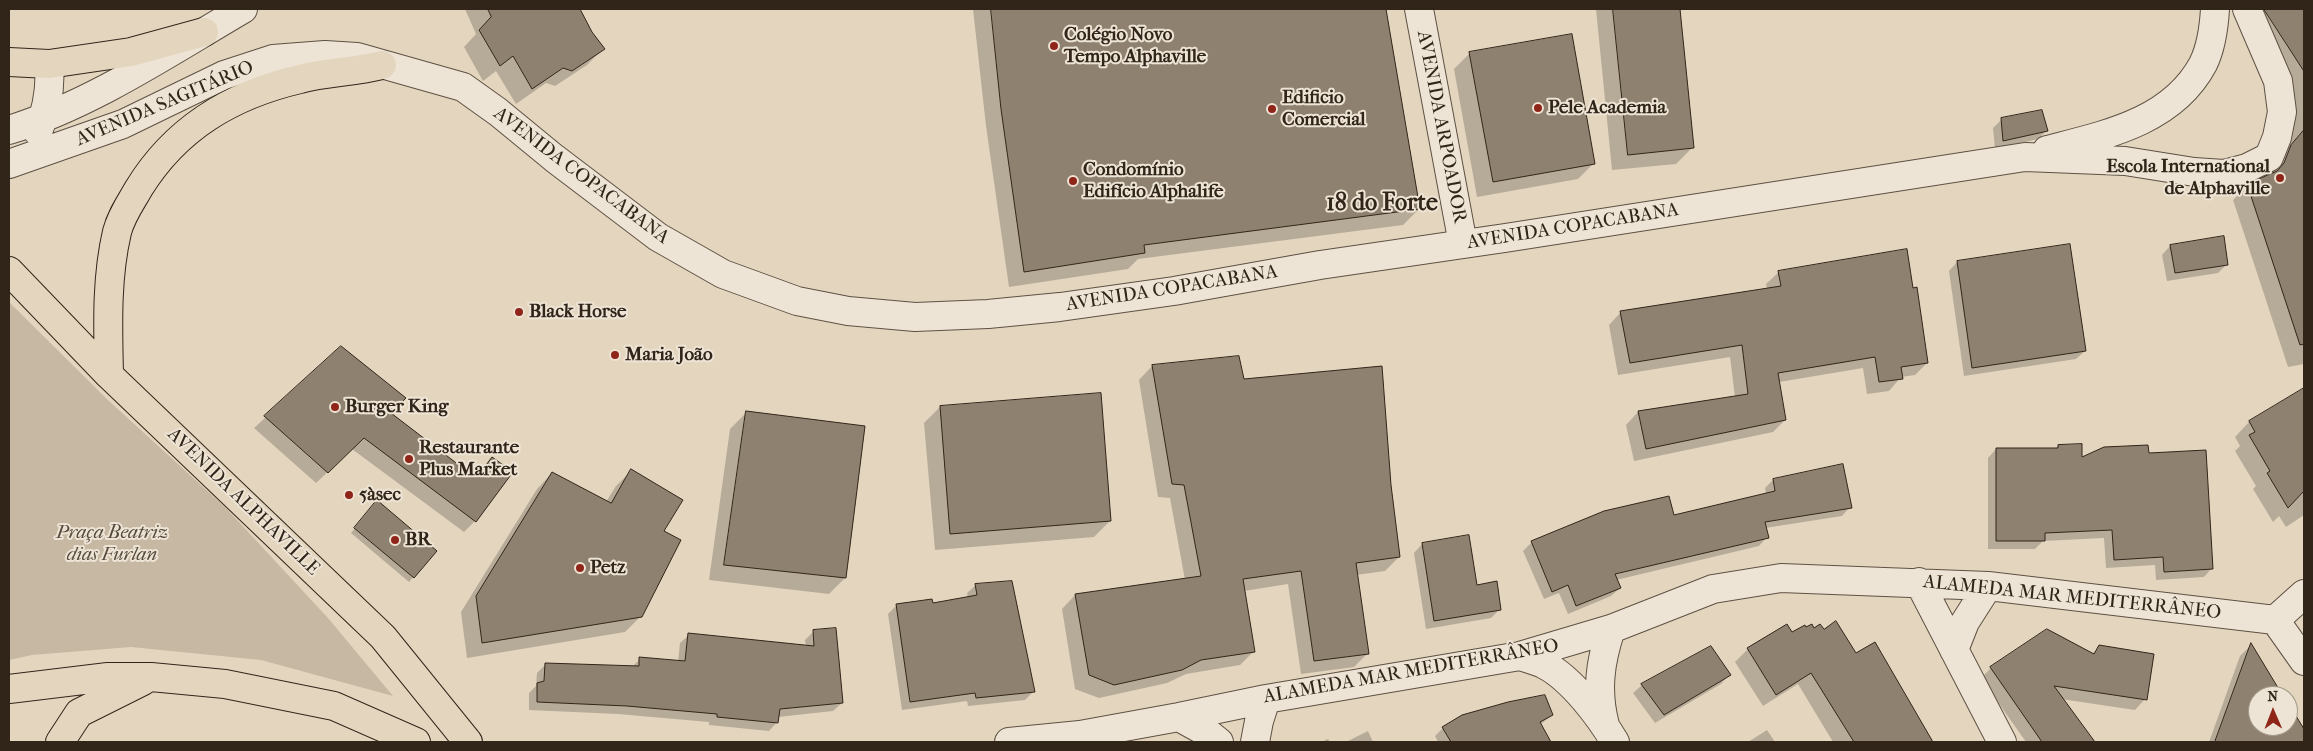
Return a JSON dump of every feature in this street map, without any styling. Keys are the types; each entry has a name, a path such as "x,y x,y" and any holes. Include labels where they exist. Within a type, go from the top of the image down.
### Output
{"main road":[{"path":"9,62 49,64 131,52 204,32"},
{"path":"109,375 108,300 118,231 127,208 152,167 179,137 222,106 300,78 358,72 382,65"},
{"name":"AVENIDA ALPHAVILLE","path":"9,270 109,375 382,637 468,742"},
{"path":"60,742 79,713 151,677"},
{"path":"9,689 100,678 151,677 225,684 334,706 416,742"}],"street":[{"name":"AVENIDA SAGITÁRIO","path":"9,130 43,119 80,103 243,9"},
{"name":"AVENIDA ARPOADOR","path":"1418,9 1463,244"},
{"name":"AVENIDA COPACABANA","path":"382,65 462,87 498,112 554,158 658,237 723,274 797,301 848,311 915,317 988,314 1060,307 1174,291 1320,265 2024,157 2118,131 2152,116 2184,90 2203,64 2213,29 2215,9"},
{"name":"AVENIDA COPACABANA","path":"2024,157 2125,161 2194,172 2224,174 2247,168 2269,157 2277,137 2282,112 2278,81 2247,9"},
{"name":"AVENIDA SAGITÁRIO","path":"18,161 123,124 224,75 274,59 325,55 357,57 382,65"},
{"path":"18,161 43,119 50,87 49,64"},
{"name":"ALAMEDA MAR MEDITERRÂNEO","path":"1009,742 1076,738 1266,698 1520,656 1611,629 1713,589 1781,578 1988,586 2275,620"},
{"path":"1919,582 2002,742"},
{"path":"1954,650 1965,622 1988,586"},
{"path":"2304,594 2275,620 2304,661"},
{"path":"1610,733 1599,690 1603,652 1611,629"},
{"path":"1520,656 1545,665 1560,676 1610,733"},
{"path":"1255,742 1266,698"},
{"path":"1179,717 1220,742"}],"green space":[{"name":"Praça Beatriz dias Furlan","path":"9,302 109,401 225,507 328,618 393,696 261,660 131,647 32,655 9,660"}],"building":[{"path":"488,9 580,9 592,32 605,49 572,71 563,68 532,89 513,56 500,66 479,30 491,17"},
{"name":"Edificio Comercial","path":"991,9 1386,9 1420,209 1144,245 1145,253 1024,272 1001,109"},
{"path":"1613,9 1680,9 1694,148 1628,155"},
{"path":"2264,9 2304,9 2304,71"},
{"path":"1572,34 1595,164 1493,182 1469,52"},
{"path":"2042,110 2048,131 2003,141 2001,118"},
{"name":"Escola International de Alphaville","path":"2304,130 2304,344 2300,345 2247,184 2277,171 2284,163 2291,145"},
{"path":"2224,236 2228,265 2175,273 2170,245"},
{"path":"2070,244 2086,351 1972,368 1957,261"},
{"path":"1907,249 1913,288 1917,287 1928,363 1901,367 1903,379 1879,382 1875,357 1778,373 1786,420 1646,449 1638,411 1748,394 1742,345 1630,363 1620,311 1781,286 1778,271"},
{"name":"Burger King","path":"341,346 406,398 391,413 468,472 472,467 480,473 492,457 513,472 476,522 364,438 328,473 264,416"},
{"path":"1239,356 1244,379 1382,366 1391,485 1400,557 1356,563 1369,654 1314,661 1301,571 1243,579 1255,652 1201,660 1182,670 1114,685 1089,675 1075,594 1201,576 1184,485 1172,484 1152,365"},
{"path":"2304,388 2304,491 2288,508 2267,473 2270,471 2249,435 2255,432 2249,421"},
{"path":"1101,393 1111,521 950,534 940,406"},
{"path":"746,411 865,426 846,578 724,565"},
{"path":"2082,444 2082,457 2104,447 2148,445 2149,453 2206,450 2213,569 2164,572 2163,557 2114,560 2112,530 2045,533 2045,541 1996,541 1996,448 2058,448 2058,445"},
{"path":"1843,464 1852,508 1765,522 1769,538 1615,574 1621,588 1576,606 1568,585 1552,592 1531,541 1604,511 1669,496 1674,515 1775,491 1773,479"},
{"name":"Petz","path":"631,469 683,500 664,531 681,540 642,617 482,643 476,596 552,472 611,503"},
{"name":"BR","path":"377,500 437,551 414,578 354,528"},
{"path":"1469,535 1477,585 1497,581 1501,610 1434,621 1422,543"},
{"path":"1012,581 1035,692 976,698 975,693 910,702 896,604 932,599 933,603 977,595 975,584"},
{"path":"1836,621 1856,653 1875,642 1933,742 1854,742 1811,673 1776,695 1747,648 1787,624 1792,632 1805,625 1806,627 1812,624 1814,628 1820,624 1824,629"},
{"path":"836,628 843,703 780,709 778,723 717,717 717,714 627,706 537,702 537,683 544,681 545,663 639,666 639,657 685,661 688,633 814,646 813,630"},
{"path":"2047,629 2094,654 2099,645 2154,654 2147,700 2054,686 2095,742 2042,742 1990,667"},
{"path":"2251,643 2277,686 2248,686 2248,736 2298,736 2298,719 2304,729 2304,742 2215,742"},
{"path":"1711,646 1731,675 1664,715 1641,684"},
{"path":"1545,695 1553,715 1540,722 1551,742 1451,742 1442,727 1462,715 1508,702"}],"place":[{"name":"Colégio Novo Tempo Alphaville","path":"1054,46"},
{"name":"Pele Academia","path":"1538,108"},
{"name":"Edificio Comercial","path":"1272,109"},
{"name":"Escola International de Alphaville","path":"2280,178"},
{"name":"Condomínio Edifício Alphalife","path":"1073,181"},
{"name":"Black Horse","path":"519,312"},
{"name":"Maria João","path":"615,355"},
{"name":"Burger King","path":"335,407"},
{"name":"Restaurante Plus Market","path":"409,459"},
{"name":"5àsec","path":"349,495"},
{"name":"BR","path":"395,540"},
{"name":"Petz","path":"580,568"}],"district":[{"name":"18 do Forte","path":"1382,204"}]}
